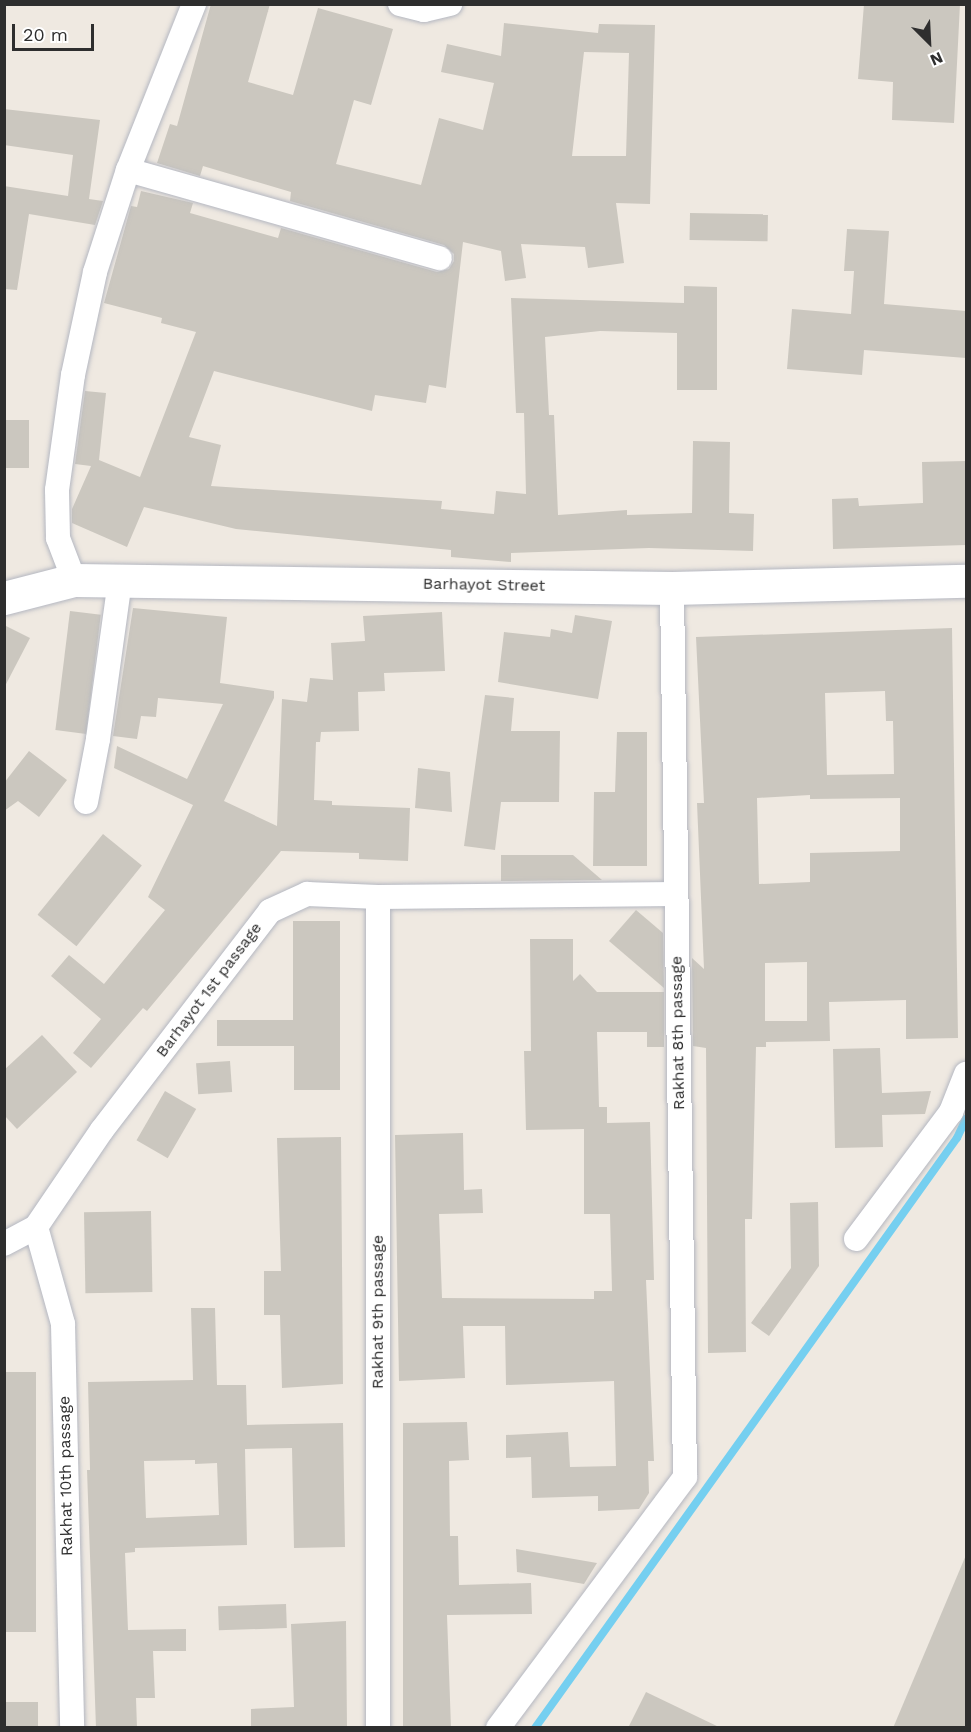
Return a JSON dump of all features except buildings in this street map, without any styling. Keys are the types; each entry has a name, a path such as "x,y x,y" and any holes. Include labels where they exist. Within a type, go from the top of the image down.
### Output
{"street":[{"path":"74,580 58,538 57,490 73,375 93,284 128,170 194,4"},
{"path":"400,4 424,10 450,4"},
{"path":"128,170 440,258"},
{"name":"Barhayot Street","path":"4,598 74,580 672,588 966,581"},
{"path":"86,802 98,740 120,580"},
{"name":"Rakhat 8th passage","path":"498,1728 684,1477 672,588"},
{"name":"Barhayot 1st passage","path":"4,1244 36,1227 102,1130 270,911 307,894 378,897 676,894"},
{"name":"Rakhat 9th passage","path":"378,897 378,1728"},
{"path":"856,1239 951,1113 966,1074"},
{"name":"Rakhat 10th passage","path":"36,1227 63,1324 72,1728"}],"waterway":[{"path":"535,1728 957,1138 966,1119"}]}
